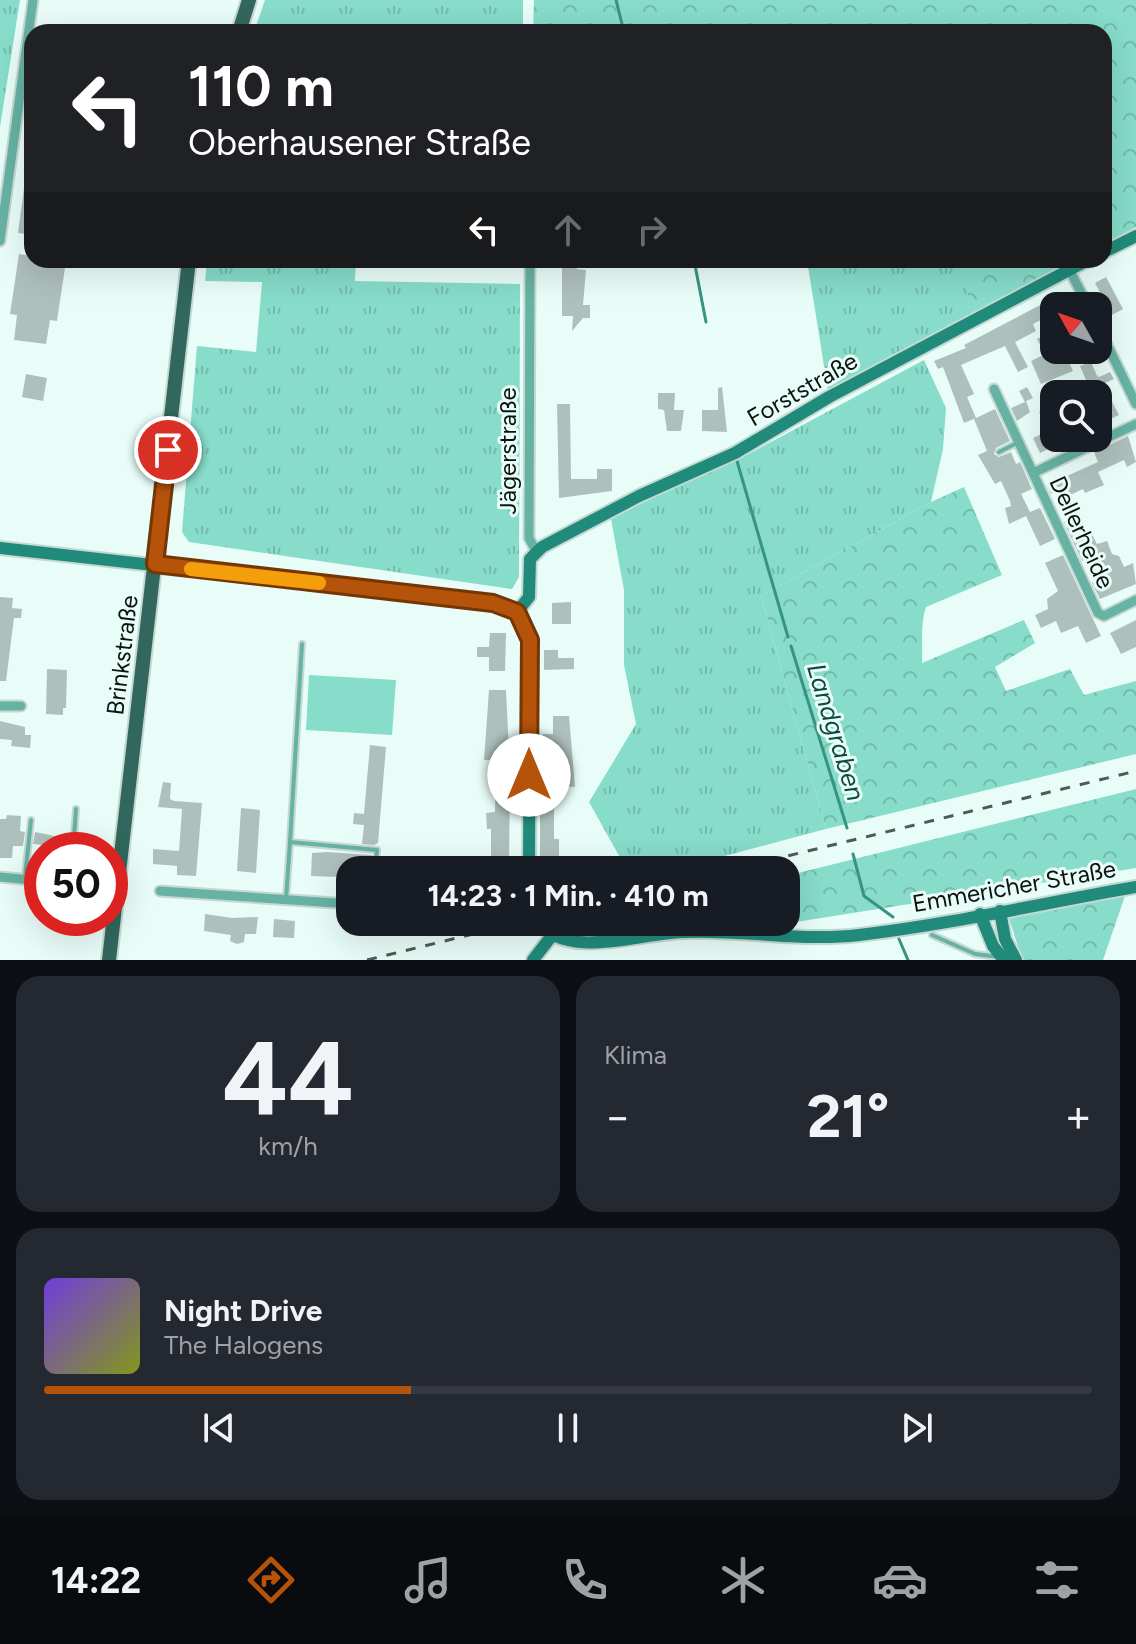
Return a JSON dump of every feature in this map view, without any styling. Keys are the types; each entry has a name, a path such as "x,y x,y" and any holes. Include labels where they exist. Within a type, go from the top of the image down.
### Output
{"main road":[{"path":"242,24 249,0"},
{"path":"1112,248 1136,236"},
{"name":"Brinkstraße","path":"109,960 188,268"},
{"name":"Forststraße","path":"536,551 639,496 735,453 829,397 1069,269"},
{"path":"0,548 493,603 517,612 530,640 529,856"},
{"name":"Jägerstraße","path":"517,612 529,597 528,564 536,551"},
{"name":"Emmericher Straße","path":"550,938 569,949 584,951 681,932 842,935 1136,887"},
{"path":"1000,911 1005,939 1016,960"},
{"path":"980,914 1003,959"},
{"path":"533,960 550,938"}],"street":[{"path":"30,24 33,0"},
{"path":"0,241 24,66"},
{"name":"Jägerstraße","path":"530,268 529,538 536,551"},
{"path":"1069,269 1081,292"},
{"path":"1112,355 1136,404"},
{"name":"Dellerheide","path":"994,389 1098,613 1104,616 1136,600"},
{"name":"Dellerheide","path":"1033,473 1136,424"},
{"path":"0,706 21,706"},
{"path":"0,877 24,880"},
{"path":"160,891 336,903"}],"lane":[{"path":"999,452 1019,442"},
{"path":"286,901 302,644"},
{"path":"74,832 76,809"},
{"path":"30,832 31,820"},
{"path":"290,842 377,850 376,856"},
{"path":"932,935 975,954 1003,959"}],"green space":[{"path":"0,0 20,0 0,127"},
{"path":"265,0 523,0 523,24 257,24"},
{"path":"534,0 1136,0 1136,227 1112,240 1112,24 533,24"},
{"path":"206,268 356,268 355,281 520,284 519,577 512,589 189,542 182,532 197,346 256,352 262,282 205,281"},
{"path":"808,268 968,268 968,316 828,391"},
{"path":"968,268 1059,268 968,316"},
{"path":"924,360 946,408 943,449 931,502 761,596 826,829 725,856 619,856 589,802 636,724 624,665 624,590 611,519 737,455 741,458"},
{"path":"964,487 1002,575 926,607 922,628 922,663 1024,620 1035,643 995,667 1006,691 1070,669 1084,695 1136,681 1136,754 826,829 761,596"},
{"path":"309,675 396,680 392,735 306,730"},
{"path":"1136,789 1136,868 800,921 800,873"},
{"path":"1125,896 1103,960 1024,960 1021,956 1009,918"}],"building":[{"path":"24,188 24,234 18,233"},
{"path":"19,254 24,255 24,268 65,268 57,321 50,320 46,344 14,340 17,315 10,314"},
{"path":"562,268 586,270 583,305 590,305 590,318 583,318 572,331 573,316 562,316"},
{"path":"1106,277 1123,309 1112,315 1112,292 1100,292 1095,283"},
{"path":"1040,305 1040,320 1033,324 1036,331 1015,342 1028,367 1018,372 1005,346 961,365 974,394 967,397 976,418 964,423 943,367 938,369 934,361 966,348 964,345"},
{"path":"1040,356 1040,364 1070,364 1073,371 1040,382 1031,361"},
{"path":"1092,364 1098,378 1098,374 1099,377 1110,372 1114,379 1086,380 1080,366"},
{"path":"26,374 47,378 43,401 22,397"},
{"path":"722,387 727,432 702,431 702,410 718,410 718,388"},
{"path":"1027,387 1033,398 1026,401 1030,412 1017,421 1011,408 1025,402 1019,391"},
{"path":"658,393 675,393 674,410 684,410 681,431 667,431 664,410 658,409"},
{"path":"1112,401 1119,415 1112,418"},
{"path":"557,404 570,404 571,479 597,479 597,469 612,469 612,491 559,498"},
{"path":"995,409 1010,441 996,448 994,454 999,457 1011,452 1016,464 1020,462 1032,489 1021,494 1030,512 1040,508 1055,539 1040,546 1026,516 1009,524 1005,508 1011,506 1010,501 1001,481 995,484 978,455 987,451 974,419"},
{"path":"1040,435 1042,452 1040,453 1033,438"},
{"path":"1128,436 1136,462 1127,467 1124,460 1098,472 1104,485 1085,493 1083,489 1062,499 1058,490 1051,494 1047,485 1098,462 1094,452 1112,452 1112,444"},
{"path":"1077,516 1086,537 1092,534 1097,544 1107,541 1112,554 1119,556 1124,567 1133,563 1136,584 1100,599 1092,583 1104,573 1095,555 1082,561 1064,522"},
{"path":"1063,555 1101,636 1086,643 1078,626 1061,633 1056,621 1041,628 1035,615 1048,609 1047,599 1058,591 1045,563"},
{"path":"0,597 13,598 12,608 22,609 21,618 14,618 6,681 0,681"},
{"path":"571,602 571,624 552,624 552,603"},
{"path":"1136,620 1136,647 1121,654 1110,633"},
{"path":"490,633 506,633 505,671 489,671 489,657 477,657 477,647 489,647"},
{"path":"544,650 558,650 558,658 574,658 574,669 544,670"},
{"path":"47,669 67,670 63,715 46,714"},
{"path":"489,690 506,690 510,772 509,856 491,856 491,829 487,829 486,813 495,812 496,760 484,760"},
{"path":"553,716 569,716 575,787 554,786 554,762 540,762 543,734 553,734"},
{"path":"0,721 25,727 25,735 31,735 30,748 11,746 12,740 0,739"},
{"path":"370,745 386,747 378,843 374,845 362,844 364,825 353,824 354,813 364,814"},
{"path":"163,782 171,783 170,799 202,803 196,876 177,875 177,866 153,864 153,849 179,851 182,809 158,807"},
{"path":"540,800 554,800 554,839 559,839 559,856 540,856"},
{"path":"241,808 260,810 256,873 237,871"},
{"path":"7,815 21,816 20,831 25,832 23,846 13,846 12,858 0,858 0,819 6,819"},
{"path":"312,853 372,855 336,856 336,877 311,876"},
{"path":"205,914 232,918 258,917 256,934 245,934 244,942 237,944 230,941 231,935 204,931"},
{"path":"274,919 295,921 294,938 273,937"}],"waterway":[{"name":"Landgraben","path":"616,0 622,24"},
{"name":"Landgraben","path":"696,268 706,322"},
{"name":"Landgraben","path":"737,461 788,637"},
{"name":"Landgraben","path":"791,646 847,828"},
{"name":"Landgraben","path":"853,854 864,896 893,917"},
{"name":"Landgraben","path":"899,939 908,960"}],"railway":[{"path":"787,856 1136,771"},
{"path":"367,960 465,936"}],"slow traffic":[{"path":"191,569 319,583"}],"route":[{"path":"168,450 155,564 493,603 517,612 530,640 529,775"}]}
